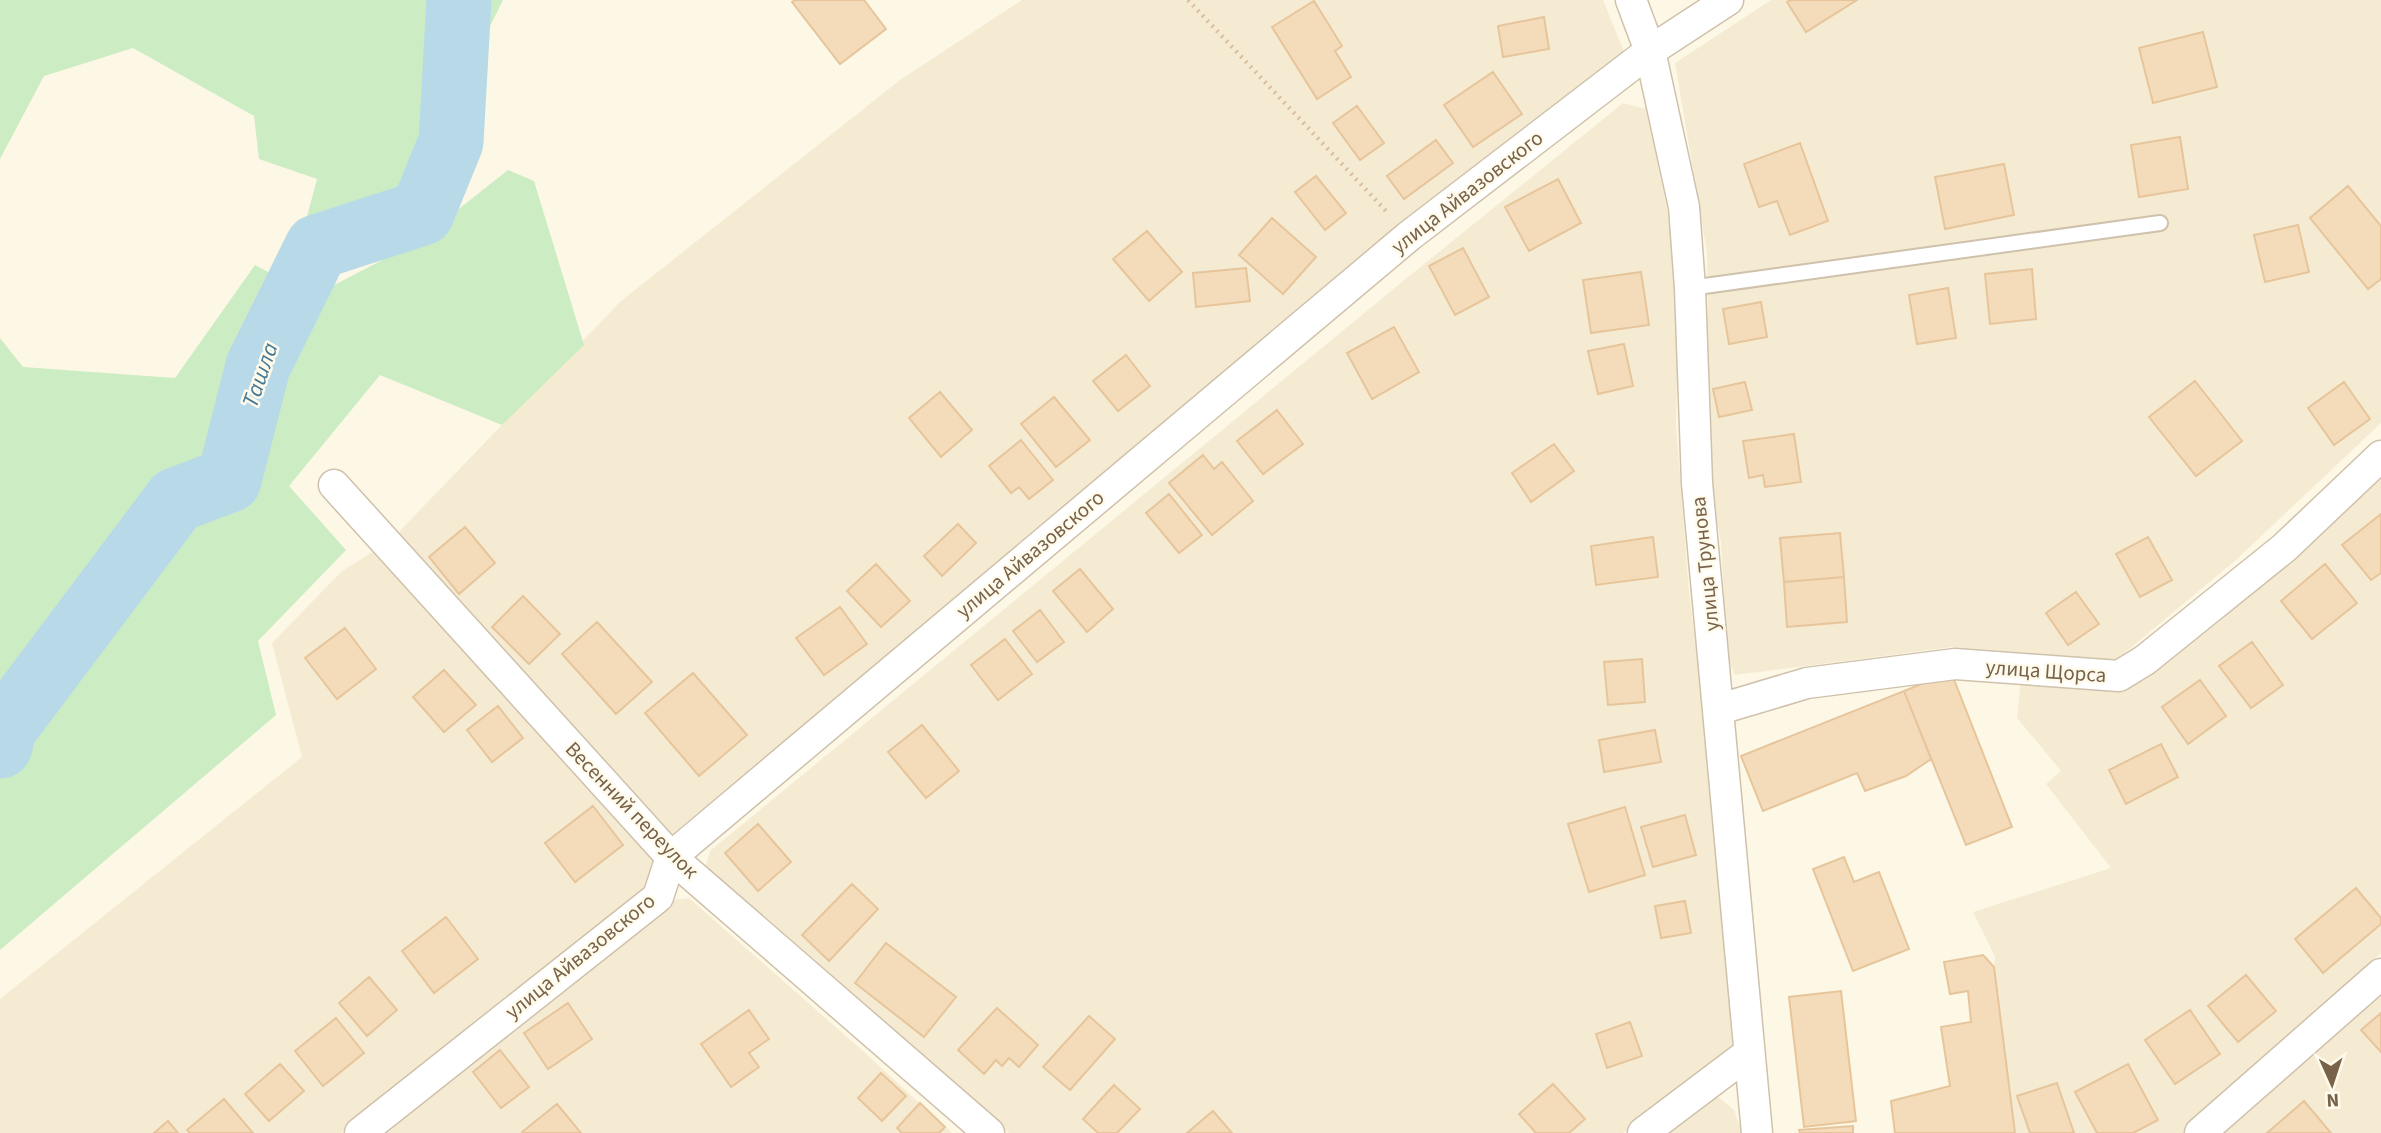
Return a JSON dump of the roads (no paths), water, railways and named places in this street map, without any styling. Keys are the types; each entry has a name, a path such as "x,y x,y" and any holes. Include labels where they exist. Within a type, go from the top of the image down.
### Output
{"street":[{"name":"улица Трунова","path":"1631,0 1650,51 1684,207 1690,288 1697,484 1720,709 1757,1133"},
{"name":"улица Айвазовского","path":"360,1133 658,897 671,857 1409,236 1650,51 1728,0"},
{"name":"улица Щорса","path":"1720,709 1807,682 1955,664 2119,676 2145,660 2284,548 2381,456"},
{"name":"Весенний переулок","path":"334,485 671,857 989,1133"},
{"path":"2200,1133 2381,974"},
{"path":"1643,1133 1749,1053"}],"lane":[{"path":"1690,288 2160,223"}],"waterway":[{"name":"Ташла","path":"0,746 4,729 176,500 229,480 258,366 317,247 422,213 451,142 459,0"}]}
